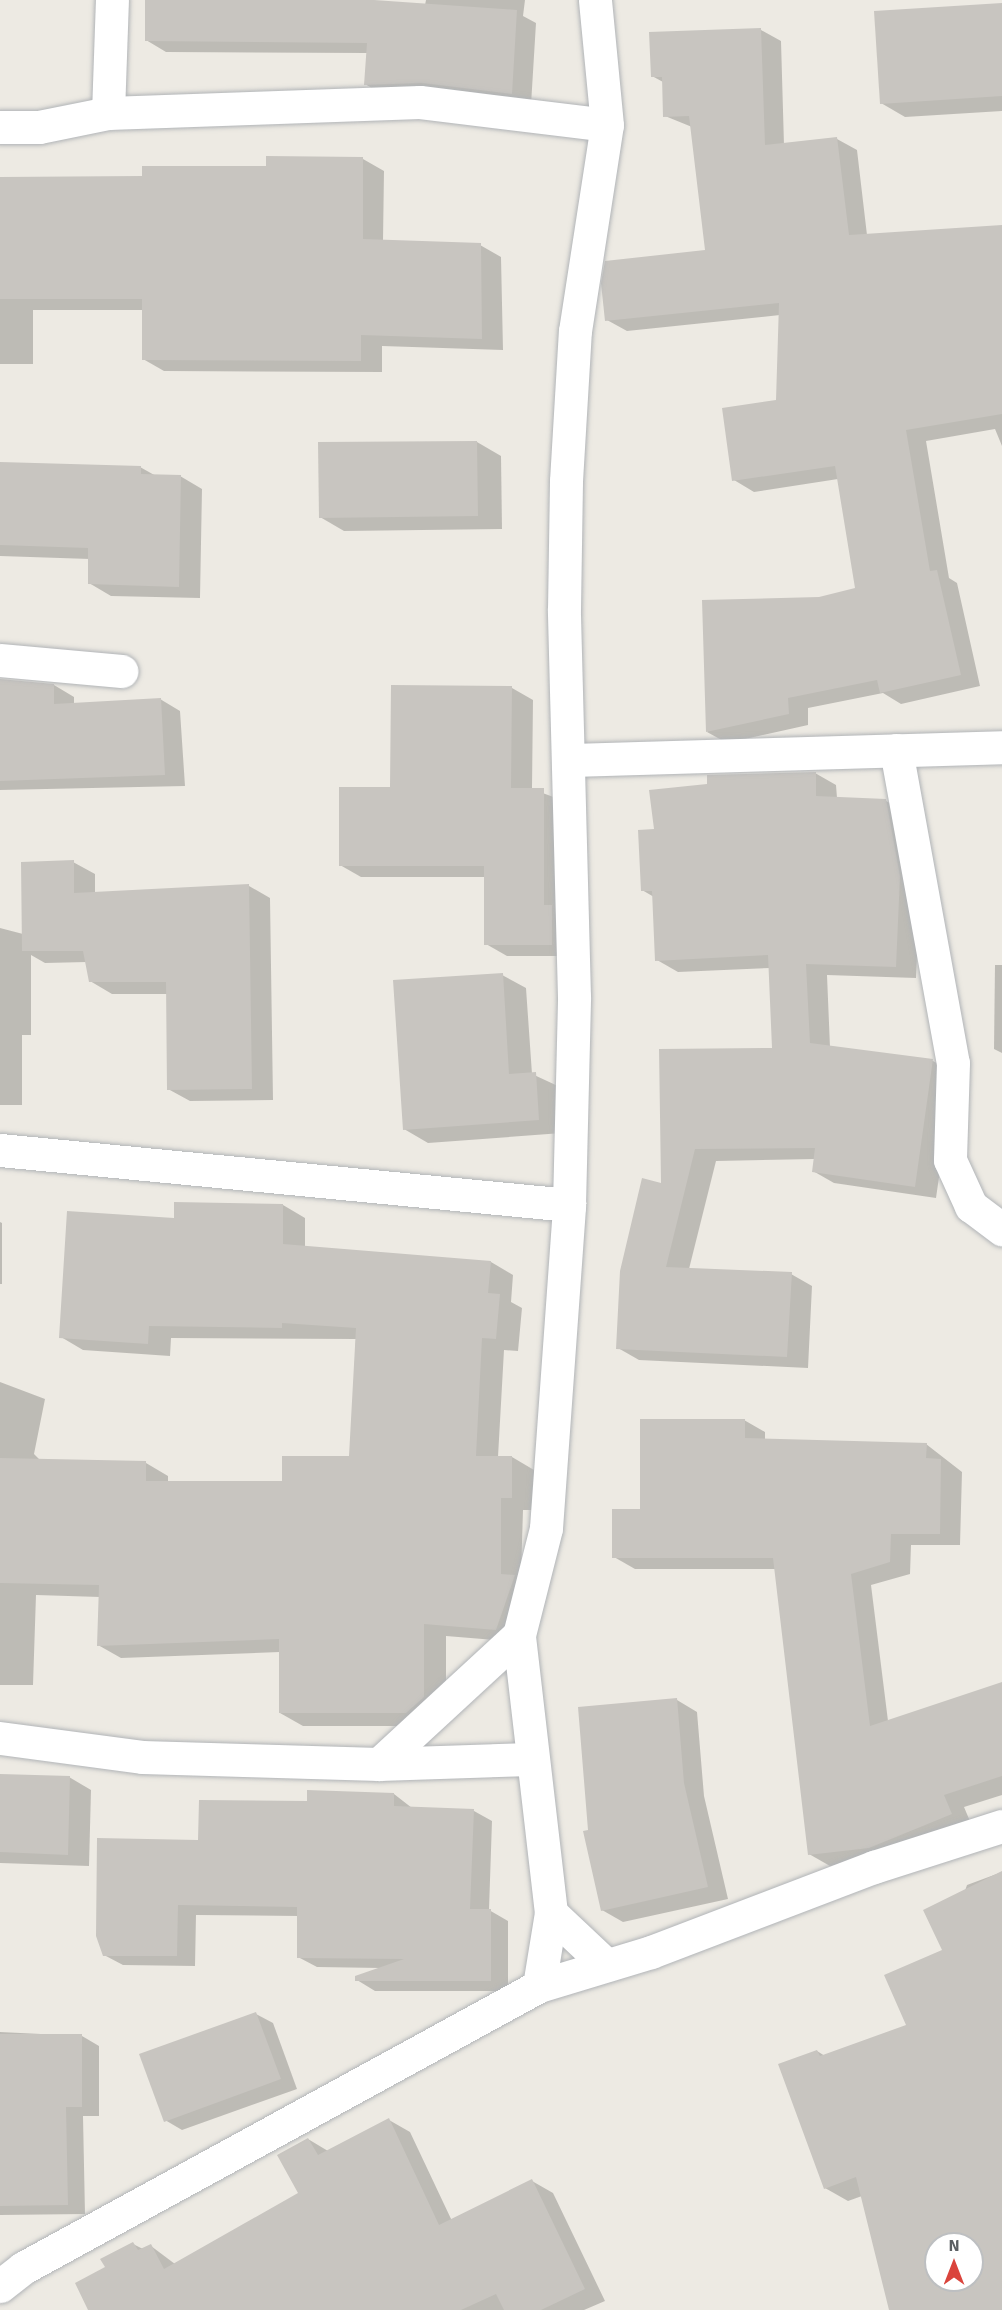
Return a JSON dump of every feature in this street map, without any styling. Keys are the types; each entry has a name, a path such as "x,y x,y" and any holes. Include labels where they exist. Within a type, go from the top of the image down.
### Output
{"street":[{"path":"108,113 112,0"},
{"path":"539,1986 551,1913 530,1759 519,1635 546,1528 569,1205 572,760 564,609 567,458 574,331 607,125 595,0"},
{"path":"0,127 39,127 108,113 420,102 607,125"},
{"path":"0,660 122,672"},
{"path":"572,760 1002,747"},
{"path":"896,750 953,1063 951,1160 971,1206 1002,1229"},
{"path":"0,1150 569,1205"},
{"path":"379,1764 519,1635"},
{"path":"0,1738 142,1757 379,1764 530,1759"},
{"path":"0,2286 23,2268 539,1986 604,1963 651,1952 874,1867 1002,1826"},
{"path":"551,1913 604,1963"}],"building":[{"path":"145,0 374,0 517,10 512,94 422,83 364,85 367,43 145,41"},
{"path":"1002,3 1002,96 880,104 874,11"},
{"path":"761,28 765,145 837,137 849,235 1002,225 1002,414 906,430 930,571 937,570 961,675 880,693 877,680 788,698 789,714 706,732 702,600 819,597 855,588 835,466 732,481 722,408 776,400 779,303 605,321 601,283 605,261 705,250 689,116 663,117 662,77 651,77 649,32"},
{"path":"266,156 363,157 363,239 481,243 482,339 361,335 361,361 142,360 142,299 0,299 0,177 142,176 142,166 266,166"},
{"path":"477,441 478,516 319,518 318,442"},
{"path":"0,462 141,466 141,474 181,475 179,587 88,584 88,548 0,545"},
{"path":"0,679 54,684 54,704 161,698 165,775 0,781"},
{"path":"391,685 512,686 511,788 544,788 544,905 552,905 552,945 484,945 484,866 339,866 339,787 390,787"},
{"path":"816,772 816,796 886,799 900,876 896,967 806,964 810,1043 933,1059 915,1187 812,1172 815,1148 695,1149 666,1267 792,1272 787,1357 616,1349 620,1271 642,1178 661,1183 659,1049 772,1048 768,955 655,961 652,891 641,891 638,830 654,829 649,790 707,784 707,775"},
{"path":"74,860 74,893 249,884 252,1089 167,1090 166,982 89,982 83,951 22,951 21,862"},
{"path":"503,973 509,1074 536,1072 539,1120 403,1130 393,980"},
{"path":"174,1202 283,1204 283,1244 491,1261 488,1293 500,1294 496,1339 482,1338 476,1456 512,1456 512,1498 501,1498 501,1574 515,1575 496,1630 424,1624 424,1697 406,1713 279,1713 279,1639 97,1646 99,1585 0,1583 0,1458 146,1461 146,1481 282,1481 282,1456 349,1456 356,1328 282,1323 282,1328 149,1326 148,1344 59,1338 67,1211 174,1218"},
{"path":"640,1419 745,1419 745,1438 927,1443 926,1458 941,1459 940,1534 891,1534 890,1562 851,1574 870,1726 1002,1682 1002,1776 944,1795 952,1814 869,1848 808,1855 773,1558 612,1558 612,1509 640,1509"},
{"path":"677,1698 684,1783 708,1887 601,1911 583,1831 588,1830 578,1707"},
{"path":"0,1774 70,1776 68,1855 0,1852"},
{"path":"307,1790 394,1793 394,1806 474,1809 470,1909 491,1909 491,1981 355,1981 355,1976 404,1959 297,1958 297,1907 178,1905 177,1956 103,1956 96,1936 97,1838 198,1840 199,1800 307,1801"},
{"path":"1002,1871 1002,2310 889,2310 856,2177 824,2189 778,2064 817,2050 820,2056 906,2025 884,1975 942,1950 923,1910"},
{"path":"256,2012 281,2079 164,2122 139,2054"},
{"path":"0,2034 82,2034 82,2107 66,2107 68,2205 0,2206"},
{"path":"389,2118 439,2225 532,2179 585,2289 541,2310 504,2310 496,2294 461,2310 88,2310 75,2283 105,2267 100,2259 133,2242 138,2250 151,2244 164,2269 298,2193 277,2155 308,2138 318,2155"}]}
